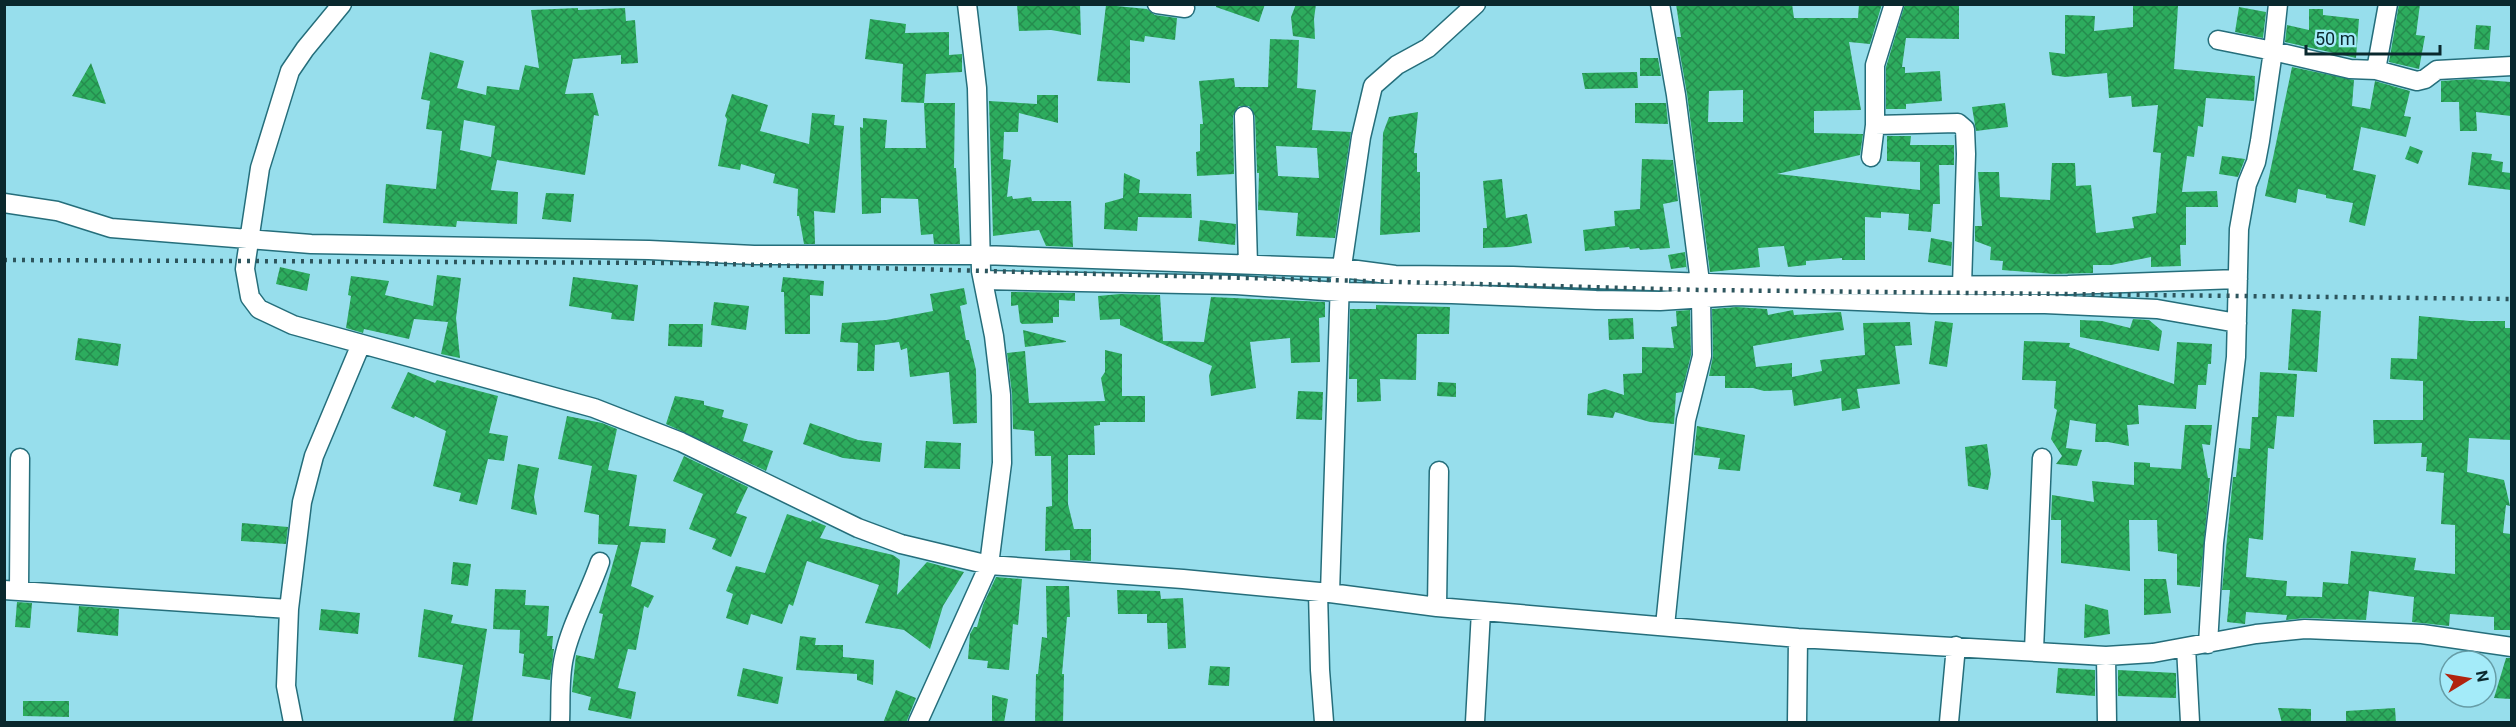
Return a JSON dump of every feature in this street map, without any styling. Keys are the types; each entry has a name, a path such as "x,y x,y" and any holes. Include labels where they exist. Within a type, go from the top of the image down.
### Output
{"street":[{"path":"342,4 290,71 260,168 245,269 250,297 259,309 293,325 594,408 681,442 858,528 901,544 989,565 1324,593 1437,607 1798,638 2106,656 2186,647 2256,634 2305,629 2422,634 2511,647"},
{"path":"918,723 989,565 1002,463 1001,418 994,336 983,280 981,255 977,88 967,4"},
{"path":"1157,4 1185,8"},
{"path":"1324,723 1320,670 1340,292 1361,137 1373,86 1397,65 1428,48 1476,4"},
{"path":"1660,4 1676,95 1700,290 1702,356 1686,420 1665,626"},
{"path":"1871,157 1875,125 1875,65 1894,4"},
{"path":"2208,644 2214,543 2236,357 2240,220 2247,184 2256,162 2260,141 2278,4"},
{"path":"2376,70 2388,4"},
{"path":"2218,40 2350,69 2376,70 2417,81 2425,79 2437,70 2511,66"},
{"path":"1244,116 1248,265"},
{"path":"1875,125 1958,123 1965,129 1962,286"},
{"path":"4,203 57,211 111,228 311,244 649,250 754,255 981,255 1342,268 1395,275 1700,290 1797,286 1962,286 2238,279"},
{"path":"983,280 1236,285 1340,292 1660,301 1700,290 1737,296 1932,304 2045,304 2157,309 2237,323"},
{"path":"293,723 286,686 289,609 302,502 314,456 361,344"},
{"path":"20,458 12,589 289,609"},
{"path":"2034,650 2042,458"},
{"path":"1437,607 1439,471"},
{"path":"560,723 560,678 564,657 570,633 600,562"},
{"path":"1475,723 1481,611"},
{"path":"1797,723 1798,638"},
{"path":"1949,723 1956,646"},
{"path":"2186,647 2190,723"},
{"path":"2106,656 2107,723"}],"building":[{"path":"1017,4 1080,4 1081,35 1051,30 1019,31"},
{"path":"1216,4 1265,4 1259,22 1216,7"},
{"path":"1296,4 1316,4 1315,39 1293,36 1291,17"},
{"path":"1676,4 1792,4 1794,18 1858,18 1859,4 1882,4 1870,44 1849,42 1861,110 1814,111 1814,133 1863,134 1860,155 1777,174 1920,190 1920,162 1887,161 1887,136 1911,136 1910,145 1954,145 1954,165 1939,165 1940,204 1933,204 1931,232 1908,230 1909,214 1881,212 1881,218 1865,217 1865,260 1842,260 1842,258 1806,261 1806,265 1788,267 1784,246 1758,248 1760,267 1710,272 1687,94 1677,37 1681,37","holes":["1743,90 1743,122 1708,122 1709,91"]},
{"path":"1905,4 1959,4 1959,39 1906,38 1902,67 1905,67 1905,73 1940,71 1942,101 1906,104 1906,109 1886,109 1886,67"},
{"path":"2133,4 2178,6 2174,69 2255,76 2254,101 2206,98 2203,127 2198,126 2194,157 2187,156 2182,192 2217,191 2218,207 2186,207 2186,245 2180,245 2181,266 2151,267 2151,257 2111,265 2093,265 2093,273 2053,274 2002,270 2003,261 1990,260 1991,247 1975,241 1975,226 1982,226 1978,172 1999,172 2000,197 2050,200 2052,163 2075,163 2076,186 2091,185 2096,233 2134,228 2132,217 2156,213 2161,153 2153,152 2158,105 2132,107 2131,96 2109,98 2107,73 2065,77 2052,75 2049,52 2065,54 2065,15 2095,16 2094,31 2133,27"},
{"path":"2399,4 2420,4 2416,35 2425,36 2419,69 2389,62"},
{"path":"1106,5 1147,9 1155,15 1177,18 1175,40 1145,36 1144,42 1130,40 1130,83 1097,81"},
{"path":"2239,7 2266,12 2263,38 2235,32"},
{"path":"625,8 626,21 635,20 638,63 621,64 621,55 573,59 565,94 593,93 599,116 594,115 585,175 497,160 491,190 518,192 517,224 457,221 456,227 383,223 386,184 436,189 442,131 426,129 430,101 421,99 430,52 464,61 457,88 486,95 487,86 519,90 525,65 539,68 531,10","holes":["464,120 495,126 491,157 460,150"]},
{"path":"2309,9 2323,9 2323,15 2359,19 2356,58 2285,42 2287,25 2309,30"},
{"path":"870,19 906,24 905,33 949,32 949,55 962,54 962,72 926,74 924,103 901,102 903,64 865,59"},
{"path":"2476,25 2491,26 2489,50 2474,49"},
{"path":"1270,39 1299,40 1297,88 1316,90 1312,130 1351,132 1335,238 1296,236 1298,213 1258,210 1259,173 1257,173 1255,116 1249,106 1239,106 1233,116 1234,174 1197,176 1196,152 1200,151 1200,124 1203,124 1199,81 1234,78 1235,87 1268,87","holes":["1276,146 1317,148 1319,178 1278,176"]},
{"path":"1640,58 1658,58 1661,76 1640,76"},
{"path":"91,63 106,104 72,96"},
{"path":"2292,67 2354,80 2352,106 2370,109 2375,81 2410,91 2404,116 2411,117 2406,137 2361,127 2353,170 2376,175 2365,226 2349,222 2353,203 2326,198 2326,195 2298,189 2296,203 2265,196"},
{"path":"1637,72 1638,88 1585,89 1582,73"},
{"path":"2471,79 2511,82 2511,116 2476,112 2477,131 2460,131 2459,102 2441,102 2441,81"},
{"path":"732,94 768,105 760,131 809,144 812,113 835,115 834,125 844,126 835,213 814,211 815,244 804,244 799,216 797,216 798,189 773,183 775,174 741,164 740,170 718,166 727,119 725,116"},
{"path":"1037,95 1058,95 1058,123 1019,113 1018,132 1004,132 1003,159 1011,160 1007,197 1012,196 1013,199 1031,197 1032,201 1071,201 1073,247 1046,246 1039,230 993,236 989,101 1037,104"},
{"path":"924,103 955,103 954,168 956,168 960,244 934,244 933,234 921,235 918,199 881,198 881,213 862,214 860,127 863,128 863,118 887,120 885,148 926,148"},
{"path":"1635,103 1666,103 1668,124 1635,123"},
{"path":"2005,103 2008,127 1976,131 1972,107"},
{"path":"1418,112 1414,153 1417,153 1417,172 1420,172 1420,232 1380,235 1383,133 1389,117"},
{"path":"2410,146 2423,151 2418,164 2405,159"},
{"path":"2472,152 2492,154 2491,160 2503,162 2502,172 2511,173 2511,190 2468,185"},
{"path":"2222,156 2245,159 2238,177 2219,174"},
{"path":"1642,159 1673,160 1678,201 1663,204 1670,248 1640,250 1629,247 1585,251 1583,230 1615,226 1614,211 1640,209"},
{"path":"1124,173 1140,180 1139,193 1191,194 1192,218 1138,217 1137,231 1104,229 1105,203 1123,198"},
{"path":"1502,179 1506,218 1527,214 1532,243 1483,248 1483,228 1487,228 1483,181"},
{"path":"546,193 574,194 571,222 542,219"},
{"path":"1200,220 1236,224 1235,245 1198,241"},
{"path":"1931,238 1952,242 1951,266 1928,262"},
{"path":"1685,252 1687,271 1686,267 1671,269 1668,255"},
{"path":"280,267 310,274 307,291 276,284"},
{"path":"437,275 461,278 456,318 460,358 441,354 448,322 414,319 409,339 364,329 363,333 346,328 351,296 348,295 351,276 389,281 385,295 433,306"},
{"path":"573,277 638,285 634,321 611,319 612,313 569,306"},
{"path":"783,277 824,281 823,296 810,295 810,334 785,334 784,292 781,292"},
{"path":"964,288 967,304 960,306 966,340 969,340 976,370 977,423 953,424 949,372 910,377 907,348 901,350 899,342 875,345 874,371 857,371 858,343 840,342 842,323 886,320 933,311 930,294"},
{"path":"1011,292 1075,293 1075,301 1059,300 1059,317 1053,317 1053,323 1022,324 1018,305 1011,306"},
{"path":"1160,295 1163,341 1204,342 1211,297 1325,302 1325,317 1319,318 1320,362 1291,363 1290,338 1250,342 1256,388 1211,396 1209,376 1212,366 1120,325 1120,319 1100,320 1098,296"},
{"path":"714,302 749,306 746,330 711,325"},
{"path":"1376,305 1450,307 1449,334 1417,334 1416,380 1380,379 1381,401 1357,402 1357,379 1349,379 1350,309 1376,309"},
{"path":"1737,307 1767,309 1768,315 1793,310 1794,315 1841,312 1844,330 1753,346 1756,367 1792,363 1792,377 1822,371 1820,360 1865,355 1863,323 1910,322 1912,345 1895,346 1900,384 1857,389 1860,408 1842,411 1841,398 1794,406 1792,390 1764,391 1753,388 1725,388 1725,376 1709,376 1713,356 1712,309"},
{"path":"2292,309 2321,311 2317,372 2288,370"},
{"path":"1690,310 1691,355 1682,392 1676,393 1674,424 1650,422 1615,412 1613,418 1587,415 1588,394 1605,389 1624,395 1623,374 1642,373 1642,347 1674,348 1671,327 1677,326 1676,311"},
{"path":"2419,316 2470,321 2505,321 2505,328 2511,328 2511,440 2469,438 2467,472 2504,480 2510,506 2506,505 2503,533 2511,534 2511,630 2494,630 2494,617 2450,614 2449,626 2412,622 2414,597 2369,591 2366,620 2305,618 2286,620 2287,615 2246,612 2245,624 2227,622 2230,590 2222,590 2233,477 2236,477 2239,448 2250,449 2252,417 2258,417 2260,372 2297,374 2294,417 2277,416 2274,449 2268,448 2263,540 2249,538 2246,577 2287,581 2286,596 2322,597 2323,582 2348,584 2351,551 2416,558 2414,570 2455,574 2455,525 2441,524 2444,473 2426,471 2427,457 2421,457 2422,443 2374,444 2373,420 2423,420 2423,381 2390,379 2391,358 2417,359"},
{"path":"1633,318 1634,339 1609,340 1608,319"},
{"path":"2133,319 2149,320 2162,331 2159,351 2080,337 2080,320 2102,321 2130,328"},
{"path":"1935,321 1953,323 1947,367 1929,364"},
{"path":"669,324 703,324 702,347 668,346"},
{"path":"1023,330 1066,341 1066,342 1025,347"},
{"path":"78,338 121,344 118,366 75,360"},
{"path":"2024,341 2070,343 2069,347 2174,384 2177,342 2212,344 2211,364 2208,364 2206,385 2198,385 2196,409 2138,405 2139,424 2127,425 2129,446 2095,442 2096,424 2070,420 2066,448 2082,450 2077,466 2056,464 2062,456 2051,439 2057,410 2054,408 2056,381 2022,380"},
{"path":"1105,350 1122,354 1122,396 1145,396 1145,422 1100,422 1100,425 1094,426 1095,455 1068,455 1068,504 1074,529 1091,529 1091,561 1070,560 1070,550 1045,551 1046,507 1052,506 1051,456 1035,456 1034,431 1013,429 1007,353 1025,351 1029,403 1105,401 1101,378 1105,372"},
{"path":"408,372 435,383 437,380 498,396 489,433 508,436 504,461 488,459 477,505 459,501 461,493 433,486 446,431 415,416 414,418 391,408"},
{"path":"1438,382 1456,383 1456,397 1437,396"},
{"path":"1298,391 1323,392 1322,420 1296,419"},
{"path":"675,396 704,401 704,405 724,410 722,417 748,424 743,441 773,451 766,471 666,424"},
{"path":"567,416 602,423 617,429 608,470 637,475 629,526 666,529 665,543 641,542 631,586 654,596 648,608 644,606 636,650 628,649 618,688 636,692 631,719 588,710 591,697 572,692 576,655 594,659 603,614 599,613 618,545 598,544 599,515 584,512 592,466 558,459"},
{"path":"810,423 858,440 882,443 880,462 843,458 803,444"},
{"path":"2185,425 2212,425 2210,445 2202,444 2208,478 2210,478 2200,587 2177,585 2177,554 2158,551 2157,520 2129,520 2130,571 2061,563 2061,520 2051,520 2052,495 2094,502 2092,481 2134,485 2134,462 2150,463 2150,467 2181,469"},
{"path":"1697,426 1745,435 1740,471 1718,469 1720,458 1694,455"},
{"path":"926,441 961,443 960,469 924,468"},
{"path":"1987,444 1991,474 1988,490 1968,486 1965,447"},
{"path":"684,456 748,487 736,513 747,517 731,557 712,549 716,539 689,529 703,494 673,481"},
{"path":"518,464 539,468 534,497 537,515 511,509"},
{"path":"787,514 826,526 820,538 893,555 900,560 897,595 927,562 964,572 943,606 930,649 904,630 865,623 879,585 807,561 793,606 789,604 782,624 751,614 748,625 726,618 733,594 726,591 736,566 765,573"},
{"path":"242,523 288,527 286,544 241,541"},
{"path":"453,562 471,564 468,586 451,584"},
{"path":"996,577 1022,579 1018,625 1013,624 1009,670 987,668 988,661 968,659 970,634 974,627 977,627 983,605"},
{"path":"2144,579 2166,579 2171,613 2144,615"},
{"path":"1046,586 1069,586 1070,617 1067,617 1062,674 1064,674 1063,723 1035,723 1036,674 1038,674 1042,637 1047,638"},
{"path":"495,589 526,590 525,605 549,606 547,636 553,636 552,649 554,649 550,680 522,676 524,654 519,653 520,630 493,629"},
{"path":"1117,590 1160,591 1161,599 1183,598 1186,648 1168,649 1167,623 1147,623 1147,614 1118,614"},
{"path":"17,602 32,603 30,628 15,627"},
{"path":"2085,604 2108,610 2110,634 2084,638"},
{"path":"79,606 119,609 118,636 77,632"},
{"path":"321,609 360,613 358,634 319,630"},
{"path":"424,609 453,615 451,623 487,629 472,723 453,723 463,665 418,657"},
{"path":"800,636 816,638 815,645 843,645 843,657 874,660 873,685 857,680 857,674 796,670"},
{"path":"2506,658 2511,658 2511,699 2498,698 2498,685"},
{"path":"1210,666 1230,667 1229,686 1208,685"},
{"path":"743,668 783,677 778,704 737,696"},
{"path":"2058,668 2095,670 2095,696 2056,693"},
{"path":"2118,670 2176,673 2176,698 2118,696"},
{"path":"896,690 916,698 906,723 883,723"},
{"path":"992,695 1008,699 1004,723 992,723"},
{"path":"23,701 69,701 69,717 23,716"},
{"path":"2278,708 2311,709 2311,723 2282,723"},
{"path":"2395,708 2396,723 2346,723 2346,711"}],"railway":[{"path":"4,260 686,263 1701,290 2512,299"}]}
